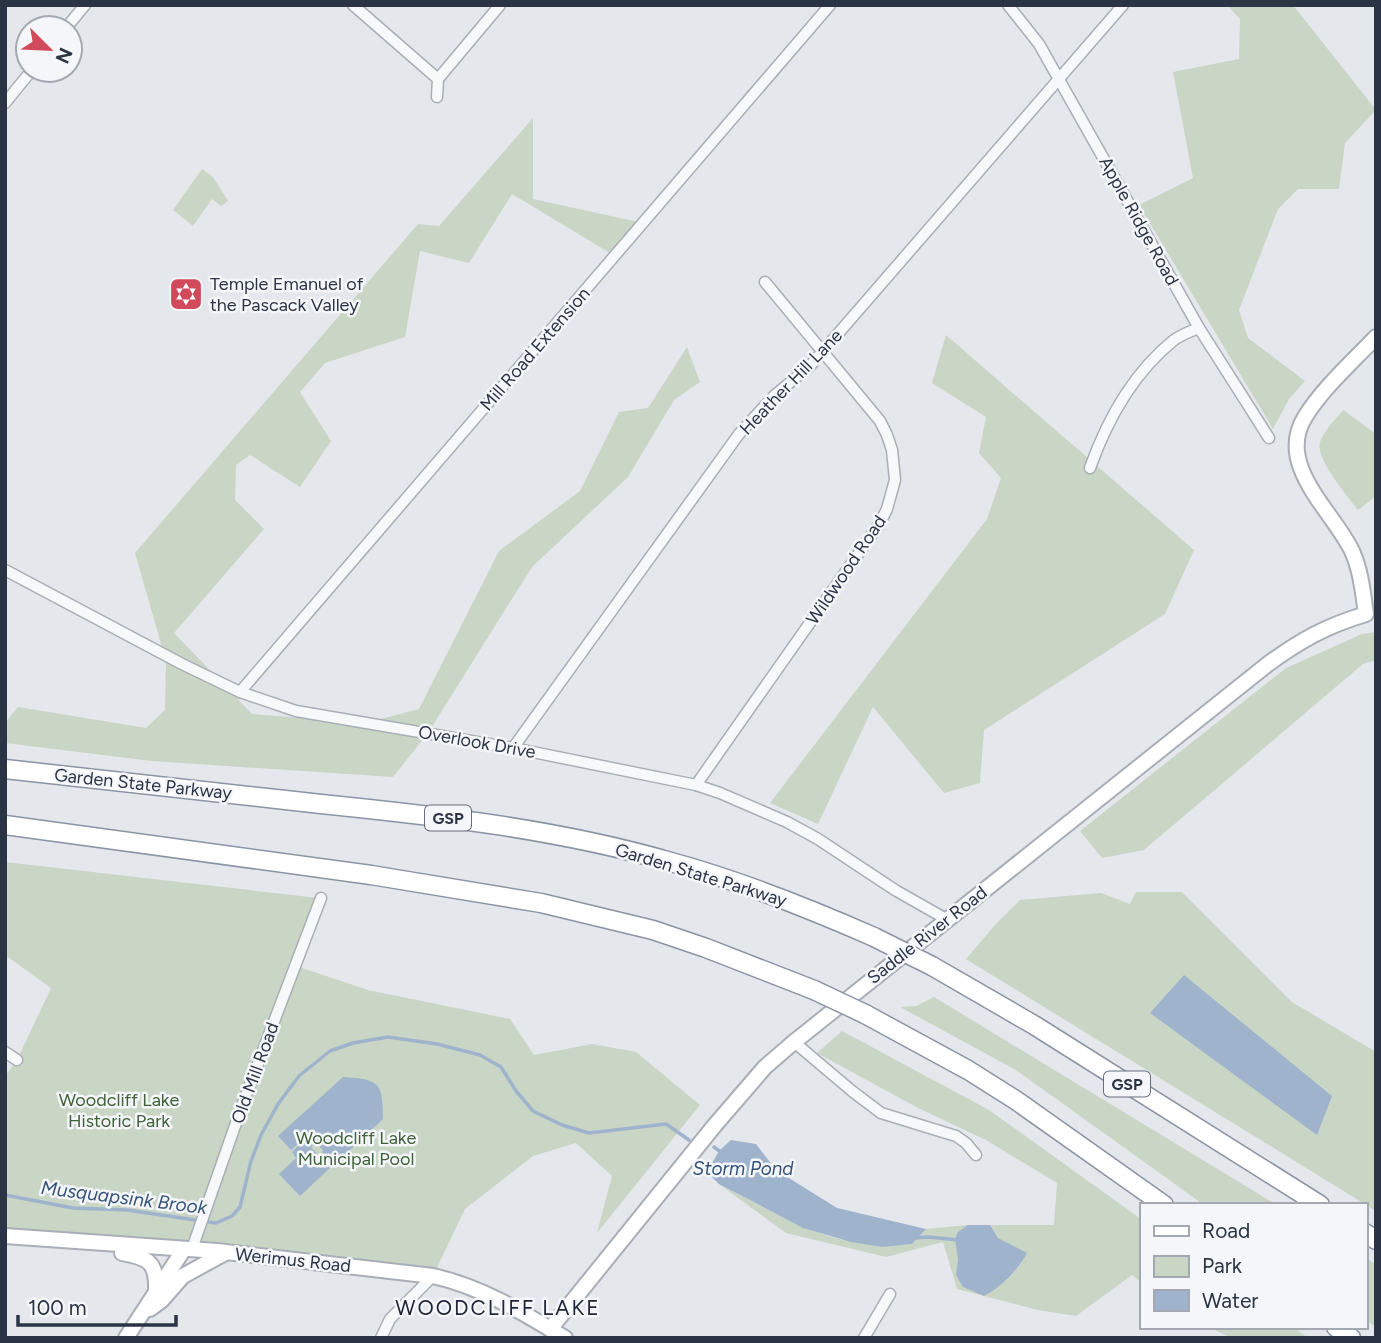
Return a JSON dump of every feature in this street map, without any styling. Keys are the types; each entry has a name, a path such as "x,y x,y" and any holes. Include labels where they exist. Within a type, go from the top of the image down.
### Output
{"highway":[{"name":"Garden State Parkway","path":"5,769 434,816 558,835 725,878 874,937 932,966 1034,1025 1317,1203"},
{"path":"5,825 382,877 541,903 653,930 814,990 865,1014 1007,1094 1161,1203"}],"main road":[{"name":"Saddle River Road","path":"550,1329 765,1067 946,919 1276,658 1310,635 1333,624 1366,614 1353,554 1345,537 1306,480 1296,453 1296,442 1305,417 1376,337"},
{"name":"Werimus Road","path":"5,1236 226,1252 433,1276 476,1287 565,1338"},
{"path":"87,1243 106,1250 140,1256 149,1261 155,1269 156,1292"},
{"path":"126,1338 188,1249"},
{"path":"143,1313 162,1300 183,1276 226,1252"}],"street":[{"path":"353,5 438,79"},
{"path":"437,97 438,79 500,5"},
{"name":"Mill Road Extension","path":"240,692 830,5"},
{"name":"Apple Ridge Road","path":"1008,5 1039,44 1199,328 1269,438"},
{"name":"Heather Hill Lane","path":"513,748 739,434 755,415 810,366 1123,5"},
{"path":"5,103 21,84"},
{"name":"Wildwood Road","path":"696,786 880,523 892,494 895,466 887,435 880,421 765,282"},
{"path":"1090,468 1108,422 1137,380 1175,339 1199,328"},
{"name":"Overlook Drive","path":"5,570 182,664 240,692 296,711 513,748 696,786 729,797 813,836 895,890 946,919"},
{"name":"Old Mill Road","path":"188,1249 199,1228 321,898"},
{"path":"794,1042 881,1113 956,1136 966,1143 976,1156"},
{"path":"5,1052 17,1060"},
{"path":"381,1338 390,1319 433,1276"},
{"path":"864,1338 890,1294"}],"green space":[{"path":"1227,5 1293,5 1376,110 1345,143 1339,189 1298,189 1278,209 1239,310 1248,338 1305,381 1289,399 1273,429 1139,205 1193,178 1173,72 1239,59 1240,19"},
{"path":"533,118 533,199 643,223 615,256 512,194 469,263 420,251 405,337 325,363 300,392 331,441 300,487 250,455 236,465 235,500 264,529 174,633 252,714 365,723 419,709 499,551 580,491 619,412 648,408 687,347 700,382 674,400 628,477 532,567 428,733 393,777 152,761 5,743 5,723 18,707 146,728 165,710 166,661 135,553 418,224 439,226"},
{"path":"202,169 213,177 228,201 221,206 212,199 193,226 173,210"},
{"path":"946,335 1194,550 1165,614 984,730 980,783 944,793 873,707 818,824 770,803 987,519 1001,478 979,453 986,417 932,383"},
{"path":"1343,410 1376,434 1376,496 1358,510 1333,477 1320,449 1325,433"},
{"path":"1376,632 1376,660 1363,664 1144,850 1102,858 1080,831 1286,668 1362,634"},
{"path":"5,862 318,898 299,967 368,990 510,1019 534,1055 592,1044 636,1052 700,1105 597,1233 612,1176 576,1143 533,1156 465,1209 433,1276 5,1236 5,1076 17,1060 51,988 5,955"},
{"path":"1136,892 1182,892 1292,1002 1376,1052 1376,1211 1367,1203 966,959 1020,900 1101,893 1130,904"},
{"path":"934,997 1274,1203 1201,1203 1016,1070 900,1007 916,1006"},
{"path":"842,1031 989,1110 1140,1218 1140,1281 1132,1275 1076,1316 1038,1310 957,1289 943,1242 886,1257 786,1233 719,1184 811,1230 858,1243 912,1244 926,1229 968,1225 1054,1225 1057,1183 986,1140 918,1108 817,1053"},
{"path":"1367,1259 1376,1264 1376,1327 1367,1321"},
{"path":"1213,1329 1296,1329 1308,1338 1231,1338"}],"water":[{"path":"1184,975 1332,1096 1317,1135 1150,1013"},
{"path":"343,1077 365,1079 377,1085 382,1098 383,1119 334,1165 322,1152 319,1146 323,1142 320,1139 311,1147 330,1168 300,1196 279,1174 296,1158 292,1152 309,1135 291,1150 278,1136"},
{"name":"Storm Pond","path":"731,1140 756,1144 776,1170 837,1208 926,1229 912,1244 882,1247 851,1242 803,1228 719,1184 707,1172 719,1151"},
{"path":"968,1225 990,1225 998,1238 1027,1253 1009,1277 984,1296 963,1287 956,1275 958,1259 955,1239 958,1232"}],"waterway":[{"name":"Musquapsink Brook","path":"5,1195 73,1208 127,1210 216,1223 232,1216 240,1207 251,1161 261,1135 278,1104 299,1076 330,1051 353,1043 388,1037 437,1044 480,1055 501,1067 533,1111 562,1125 589,1133 666,1124 689,1140"},
{"name":"Musquapsink Brook","path":"714,1147 722,1153"},
{"name":"Musquapsink Brook","path":"914,1238 959,1240"}],"place":[{"name":"Temple Emanuel of the Pascack Valley","path":"186,294"}],"district":[{"name":"WOODCLIFF LAKE","path":"498,1308"}],"park label":[{"name":"Woodcliff Lake Historic Park","path":"119,1110"},
{"name":"Woodcliff Lake Municipal Pool","path":"356,1148"}]}
